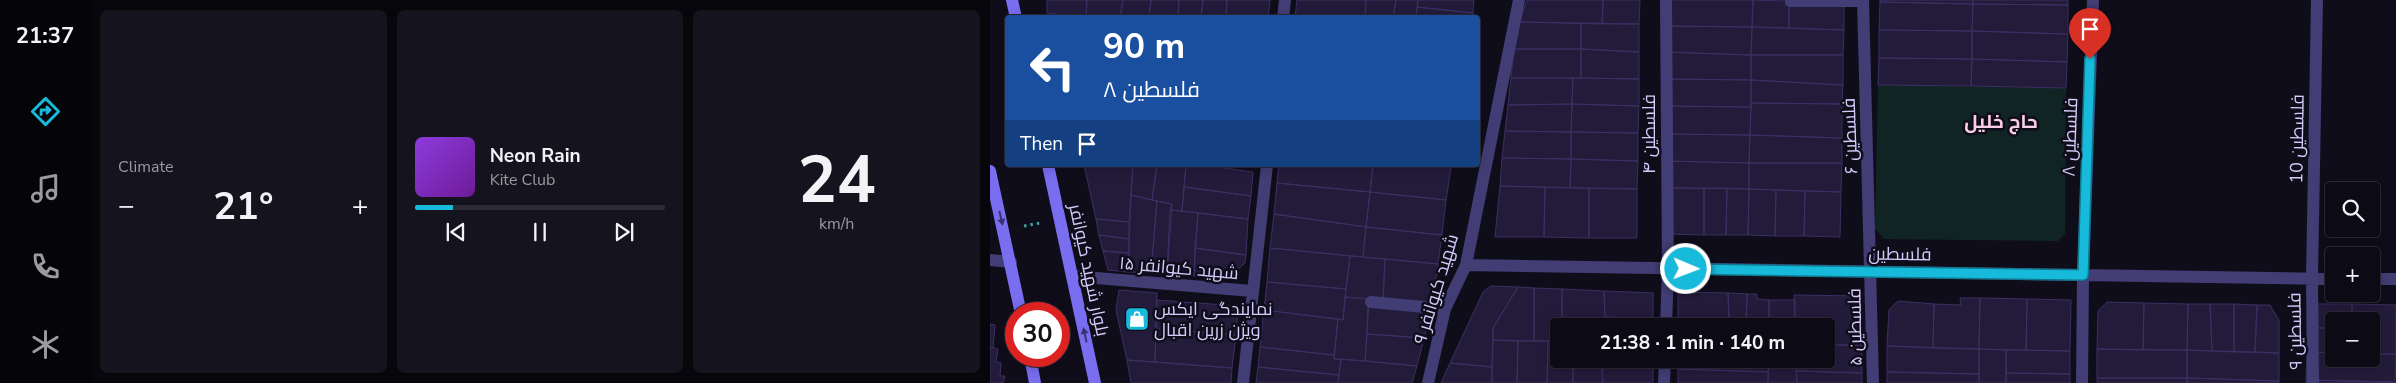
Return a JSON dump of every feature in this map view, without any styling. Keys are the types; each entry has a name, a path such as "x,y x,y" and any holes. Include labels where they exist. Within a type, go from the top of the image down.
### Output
{"main road":[{"path":"1012,0 1015,15"},
{"name":"بلوار شهید کیوانفر","path":"1048,167 1095,383"},
{"path":"990,171 1019,302"},
{"path":"1032,367 1035,383"}],"street":[{"path":"1283,15 1284,0"},
{"name":"شهید کیوانفر ۹","path":"1428,383 1445,309 1466,265 1519,0"},
{"name":"فلسطین ۴","path":"1666,0 1668,268 1666,318"},
{"name":"فلسطین ۸","path":"2082,383 2083,275 2093,0"},
{"name":"فلسطین 10","path":"2312,278 2316,0"},
{"path":"1791,1 1863,1"},
{"name":"فلسطین ۶","path":"1863,1 1872,271"},
{"path":"1243,383 1267,167"},
{"path":"990,260 1011,262"},
{"name":"فلسطین","path":"1466,265 2325,278"},
{"name":"فلسطین ۵","path":"1872,271 1873,383"},
{"name":"شهید کیوانفر ۱۵","path":"1072,276 1252,291"},
{"name":"فلسطین ۹","path":"2312,278 2313,383"},
{"path":"2380,279 2396,279"},
{"path":"1371,302 1445,309"},
{"path":"1664,368 1664,383"}],"path":[{"path":"1004,231 1059,218"}],"green space":[{"path":"1878,85 2066,88 2065,234 2058,241 1884,239 1875,229"}],"building":[{"path":"1047,0 1087,0 1086,15 1047,13"},
{"path":"1087,0 1123,0 1120,15 1086,15"},
{"path":"1123,0 1151,0 1149,15 1120,15"},
{"path":"1151,0 1179,0 1178,15 1149,15"},
{"path":"1179,0 1203,0 1201,15 1178,15"},
{"path":"1203,0 1227,0 1226,15 1201,15"},
{"path":"1227,0 1270,0 1268,15 1226,15"},
{"path":"1297,0 1366,0 1365,15 1295,15"},
{"path":"1366,0 1396,0 1394,15 1365,15"},
{"path":"1396,0 1418,0 1416,15 1394,15"},
{"path":"1418,0 1474,0 1473,13 1417,7"},
{"path":"1527,0 1603,0 1602,24 1519,22"},
{"path":"1603,0 1640,0 1639,24 1602,24"},
{"path":"1665,0 1753,0 1752,27 1665,26"},
{"path":"1753,0 1786,1 1785,5 1789,6 1789,28 1752,27"},
{"path":"1880,0 1973,0 1973,4 1880,2"},
{"path":"1973,0 2068,0 2068,5 1973,4"},
{"path":"1880,2 1973,4 1972,31 1879,30"},
{"path":"1973,4 2068,5 2068,34 1972,31"},
{"path":"1789,6 1844,6 1844,30 1789,28"},
{"path":"1417,7 1473,13 1473,15 1416,15"},
{"path":"1519,22 1581,23 1581,49 1514,49"},
{"path":"1581,23 1639,24 1639,52 1581,49"},
{"path":"1665,26 1752,27 1751,55 1664,52"},
{"path":"1752,27 1844,30 1843,55 1751,55"},
{"path":"1879,30 1972,31 1972,59 1879,58"},
{"path":"1972,31 2068,34 2067,62 1972,59"},
{"path":"1514,49 1581,49 1581,78 1511,78"},
{"path":"1581,49 1639,52 1639,79 1581,78"},
{"path":"1664,52 1751,55 1751,80 1665,79"},
{"path":"1751,55 1843,55 1843,85 1751,80"},
{"path":"1879,58 1972,59 1971,86 1878,85"},
{"path":"1972,59 2067,62 2066,88 1971,86"},
{"path":"1511,78 1573,78 1572,104 1508,105"},
{"path":"1573,78 1639,79 1639,106 1572,104"},
{"path":"1665,79 1751,80 1751,107 1664,106"},
{"path":"1751,80 1843,85 1842,104 1751,103"},
{"path":"1751,103 1842,104 1842,138 1750,135"},
{"path":"1572,104 1571,132 1505,131 1508,105"},
{"path":"1572,104 1639,106 1638,133 1571,132"},
{"path":"1664,106 1751,107 1750,135 1664,134"},
{"path":"1505,131 1571,132 1571,159 1502,158"},
{"path":"1571,132 1638,133 1638,161 1571,159"},
{"path":"1664,134 1750,135 1749,163 1664,161"},
{"path":"1750,135 1842,138 1842,163 1749,163"},
{"path":"1502,158 1571,159 1570,188 1500,186"},
{"path":"1571,159 1638,161 1637,189 1570,188"},
{"path":"1664,161 1749,163 1749,189 1664,188"},
{"path":"1749,163 1842,163 1841,192 1749,189"},
{"path":"1084,167 1133,167 1129,222 1096,219"},
{"path":"1133,167 1157,167 1152,200 1131,195"},
{"path":"1157,167 1186,167 1182,211 1170,210 1172,204 1152,200"},
{"path":"1186,167 1218,167 1253,172 1251,196 1184,187"},
{"path":"1279,167 1373,167 1370,192 1277,183"},
{"path":"1373,167 1451,168 1446,200 1370,192"},
{"path":"1277,183 1370,192 1366,227 1274,214"},
{"path":"1500,186 1545,187 1544,237 1495,237"},
{"path":"1184,187 1251,196 1248,219 1182,211"},
{"path":"1545,187 1589,188 1589,238 1544,237"},
{"path":"1589,188 1637,189 1637,238 1589,238"},
{"path":"1664,188 1704,188 1704,235 1671,234"},
{"path":"1704,188 1727,188 1726,235 1704,235"},
{"path":"1727,188 1749,189 1748,235 1726,235"},
{"path":"1749,189 1776,190 1775,236 1748,235"},
{"path":"1776,190 1805,191 1804,236 1775,236"},
{"path":"1805,191 1841,192 1840,237 1804,236"},
{"path":"1370,192 1446,200 1442,235 1366,227"},
{"path":"1131,195 1157,201 1151,273 1128,272"},
{"path":"1157,201 1172,204 1167,275 1151,273"},
{"path":"1170,210 1198,213 1194,276 1167,275"},
{"path":"1198,213 1248,219 1246,255 1195,248"},
{"path":"1274,214 1366,227 1363,257 1270,248"},
{"path":"1096,219 1129,222 1129,239 1099,235"},
{"path":"1366,227 1442,235 1438,264 1363,257"},
{"path":"1099,235 1129,239 1129,253 1103,251"},
{"path":"1195,248 1246,255 1245,263 1227,279 1194,276"},
{"path":"1270,248 1350,256 1346,289 1267,282"},
{"path":"1103,251 1129,253 1128,272 1108,270"},
{"path":"1350,256 1385,259 1383,300 1345,297"},
{"path":"1385,259 1438,264 1432,304 1383,300"},
{"path":"1267,282 1346,289 1343,320 1264,310"},
{"path":"1491,286 1518,287 1493,328 1492,367 1450,363 1483,292"},
{"path":"1518,287 1534,288 1534,341 1493,340 1493,328"},
{"path":"1534,288 1562,289 1562,318 1550,318 1550,341 1534,341"},
{"path":"1562,289 1604,291 1605,318 1562,318"},
{"name":"نمایندگی ایکس ویژن زرین اقبال","path":"1119,290 1157,293 1155,362 1127,360 1116,310"},
{"path":"1604,291 1653,293 1653,318 1605,317"},
{"path":"1678,292 1728,293 1729,318 1678,318"},
{"path":"1728,293 1747,294 1746,318 1729,318"},
{"path":"1747,294 1757,294 1757,299 1769,300 1769,318 1746,318"},
{"path":"1794,295 1862,296 1862,345 1835,345 1835,318 1795,318"},
{"path":"1345,297 1369,299 1365,361 1334,359 1338,319 1343,320"},
{"path":"1960,298 1980,298 1979,349 1933,348 1934,304 1961,305"},
{"path":"1980,298 2027,299 2026,350 1979,349"},
{"path":"2027,299 2071,300 2070,351 2026,350"},
{"path":"1157,300 1238,306 1236,335 1156,329"},
{"path":"1769,300 1795,300 1795,318 1769,318"},
{"path":"1898,301 1934,304 1933,348 1887,346 1889,310"},
{"path":"2107,302 2144,303 2143,350 2097,349 2098,311"},
{"path":"2144,303 2188,304 2187,350 2143,350"},
{"path":"2188,304 2210,304 2212,351 2187,350"},
{"path":"2210,304 2234,304 2234,352 2212,351"},
{"path":"2234,304 2257,305 2255,352 2234,352"},
{"path":"2314,304 2352,304 2352,312 2325,312 2325,328 2308,328"},
{"path":"2352,304 2396,305 2396,354 2380,354 2380,312 2352,312"},
{"path":"2257,305 2270,305 2279,320 2279,353 2255,352"},
{"path":"1368,306 1431,312 1424,338 1367,334"},
{"path":"1264,310 1338,319 1334,355 1260,347"},
{"path":"990,324 995,325 993,348 990,347"},
{"path":"2308,328 2325,328 2325,353 2307,352"},
{"path":"1156,329 1236,335 1232,368 1155,362"},
{"path":"1367,334 1424,338 1417,366 1365,361"},
{"path":"1493,340 1518,341 1517,383 1492,383"},
{"path":"1518,341 1548,341 1547,383 1517,383"},
{"path":"1548,341 1550,341 1550,368 1573,368 1573,383 1547,383"},
{"path":"1835,345 1862,345 1862,373 1796,371 1796,368 1835,368"},
{"path":"1887,346 1979,349 1979,374 1887,372"},
{"path":"990,347 998,349 996,362 1001,363 1000,376 1005,376 1003,383 990,383"},
{"path":"1260,347 1334,355 1334,359 1341,359 1339,375 1258,367"},
{"path":"1979,349 2006,350 2006,383 1979,383"},
{"path":"2097,349 2187,350 2187,378 2097,378"},
{"path":"2006,350 2070,351 2070,374 2006,373"},
{"path":"2187,350 2279,353 2279,381 2187,378"},
{"path":"2307,352 2325,353 2325,367 2380,367 2380,354 2396,354 2395,382 2306,380"},
{"path":"1341,359 1417,366 1412,383 1338,383"},
{"path":"1127,360 1232,368 1231,383 1131,383"},
{"path":"1450,363 1492,367 1492,383 1441,383"},
{"path":"1258,367 1339,375 1338,383 1256,383"},
{"path":"1573,368 1602,368 1603,383 1573,383"},
{"path":"1602,368 1653,368 1653,383 1603,383"},
{"path":"1678,368 1768,368 1768,372"},
{"path":"1769,368 1796,368 1797,383 1768,383"},
{"path":"1678,369 1768,372 1768,383 1678,383"},
{"path":"1796,371 1862,373 1862,383 1797,383"},
{"path":"1887,372 1979,374 1979,383 1887,383"},
{"path":"2006,373 2070,374 2070,383 2006,383"},
{"path":"2097,378 2187,378 2187,383 2097,383"},
{"path":"2187,378 2279,381 2279,383 2187,383"},
{"path":"2306,380 2395,382 2395,383 2306,383"}],"place":[{"name":"نمایندگی ایکس ویژن زرین اقبال","path":"1137,319"}],"district":[{"name":"حاج خلیل","path":"2001,121"}],"route":[{"path":"1686,269 2083,275 2090,59"}]}
